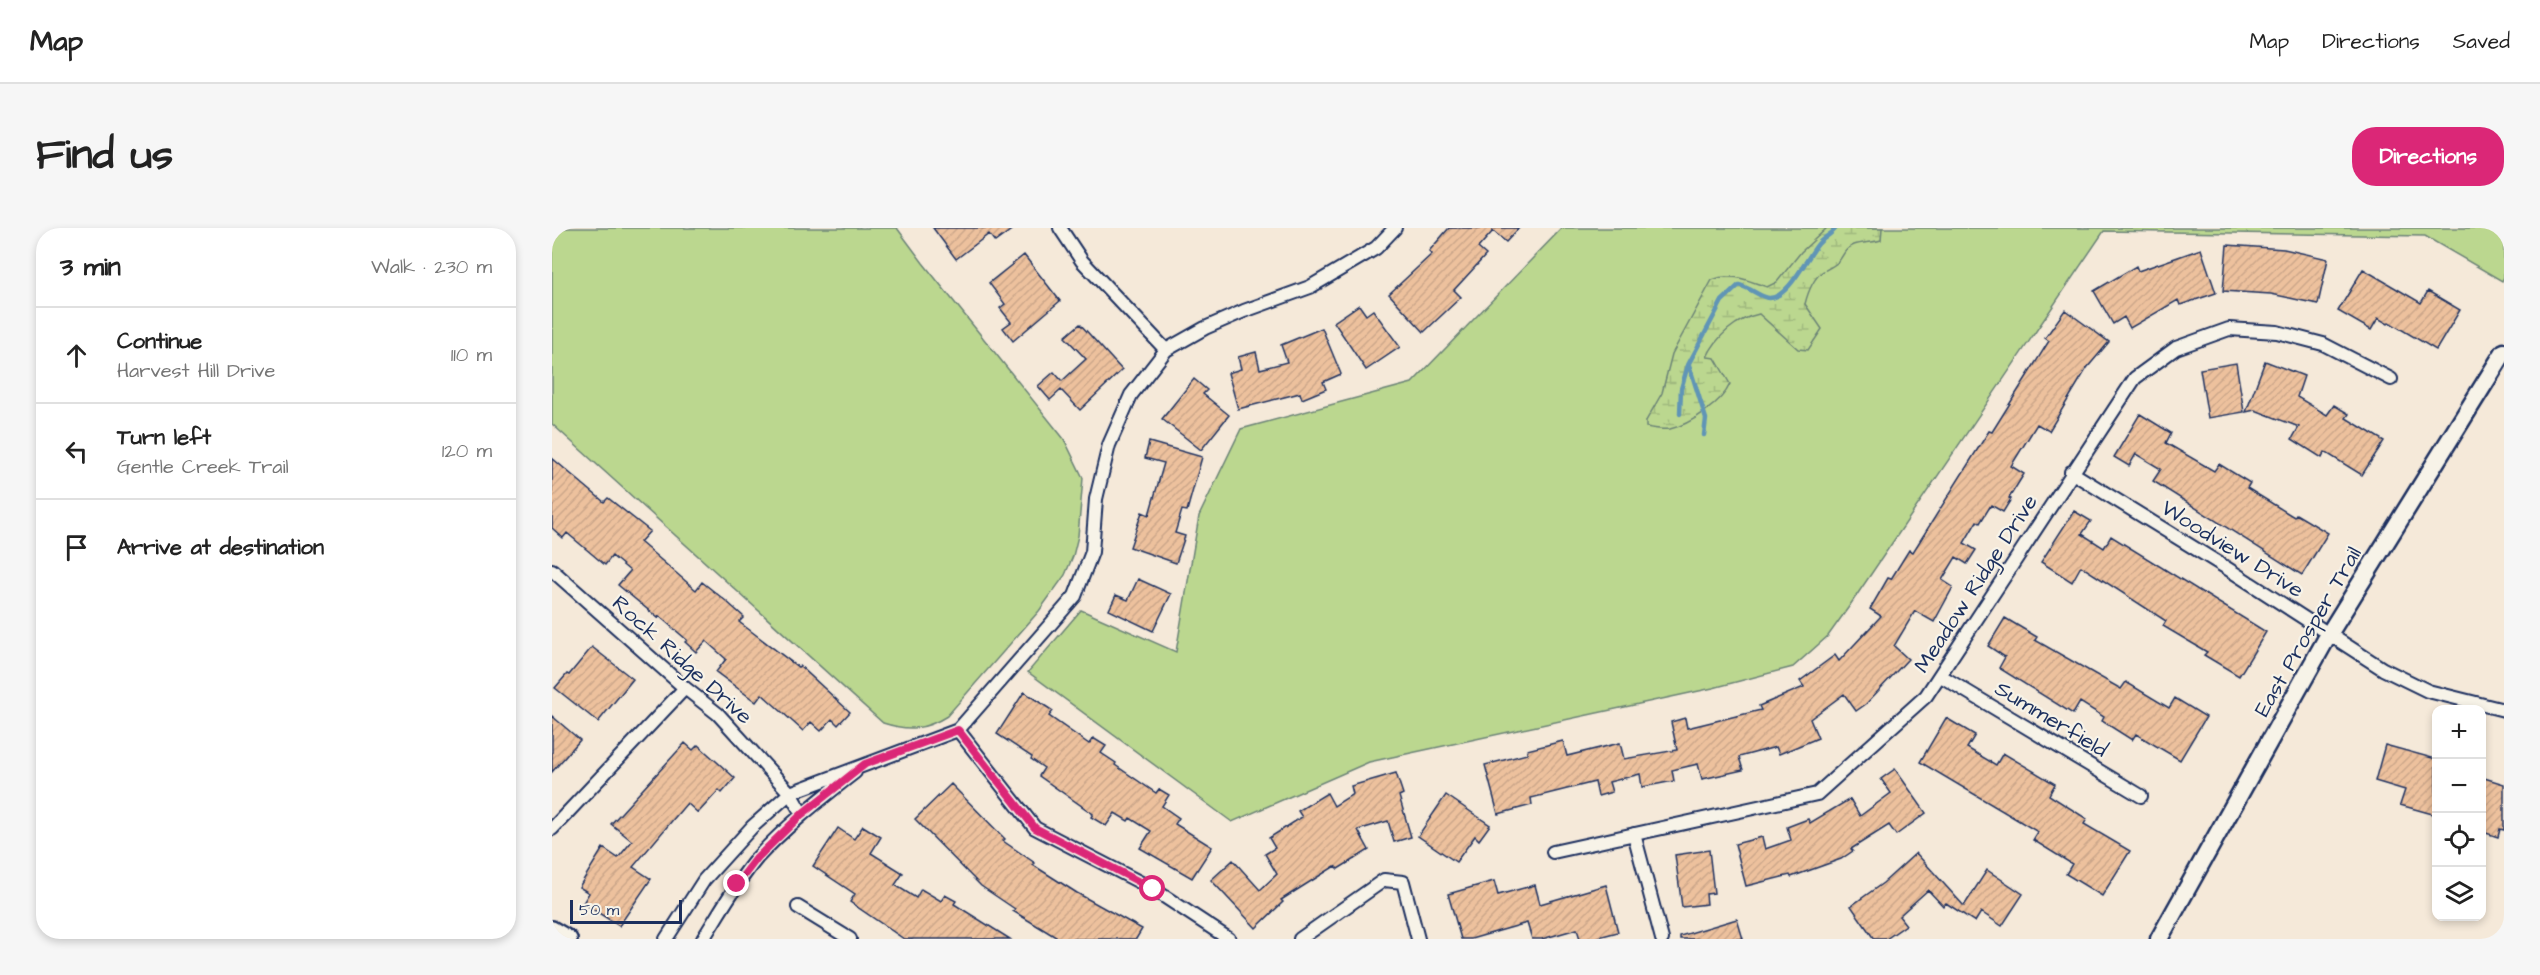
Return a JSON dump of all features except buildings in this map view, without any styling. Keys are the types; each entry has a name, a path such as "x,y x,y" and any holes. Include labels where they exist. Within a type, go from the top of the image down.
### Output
{"main road":[{"name":"East Prosper Trail","path":"2158,939 2329,634 2504,352"}],"street":[{"path":"1060,228 1082,261 1166,350"},
{"path":"666,939 704,880 752,827 790,793 958,730 1075,596 1092,552 1096,499 1109,445 1131,395 1166,350 1224,320 1310,287 1376,248 1395,228"},
{"name":"Meadow Ridge Drive","path":"1553,852 1817,794 1926,696 2135,378 2176,348 2229,329 2277,333 2323,344 2391,379"},
{"name":"Woodview Drive","path":"2072,472 2408,683 2428,691 2504,710"},
{"name":"Rock Ridge Drive","path":"552,570 685,688 718,714 790,793 802,814"},
{"name":"Summerfield","path":"1941,676 2141,796"},
{"path":"552,830 685,688"},
{"path":"958,730 1035,828 1153,889 1229,939"},
{"path":"703,939 737,884 757,858 802,814 865,764"},
{"path":"1634,834 1662,939"},
{"path":"1300,939 1384,880 1403,882 1418,939"},
{"path":"798,907 850,939"},
{"path":"552,928 569,939"}],"green space":[{"path":"552,228 897,228 1064,439 1083,478 1078,536 1065,575 1039,611 947,716 916,728 883,723 552,424"},
{"path":"1562,228 2504,228 2504,277 2502,281 2425,236 2104,231 1848,608 1828,636 1793,667 1713,688 1369,762 1232,822 1028,672 1081,610 1176,652 1199,516 1241,429 1412,383"},
{"path":"1827,228 1882,228 1881,240 1857,244 1846,250 1838,262 1822,272 1813,282 1805,304 1822,329 1808,350 1798,349 1759,314 1751,316 1735,324 1722,335 1707,357 1715,358 1730,384 1713,406 1678,427 1658,429 1646,427 1646,421 1662,393 1672,354 1712,280 1733,277 1767,287 1777,282 1801,252"}],"waterway":[{"path":"1680,414 1681,389 1688,365 1722,301 1739,285 1766,298 1783,292 1818,244 1836,228"},
{"path":"1689,365 1706,419 1704,435"}],"route":[{"path":"737,884 757,858 802,814 865,764 958,730 1035,828 1153,889"}]}
